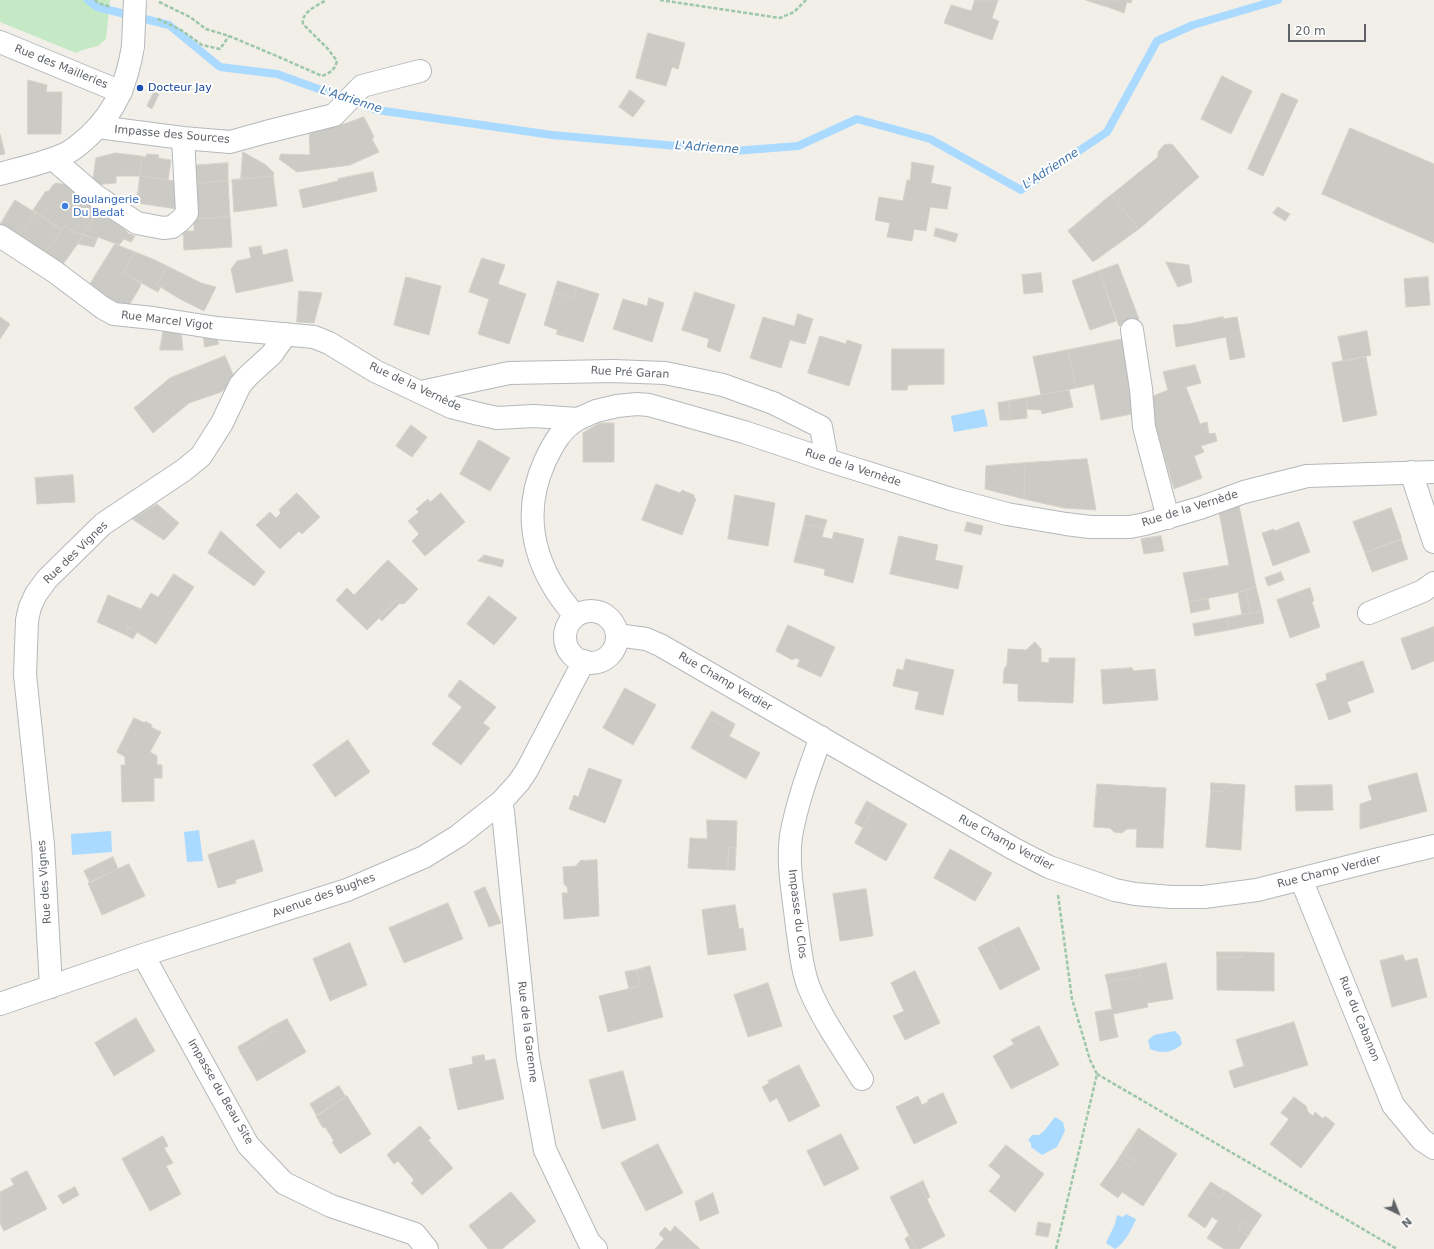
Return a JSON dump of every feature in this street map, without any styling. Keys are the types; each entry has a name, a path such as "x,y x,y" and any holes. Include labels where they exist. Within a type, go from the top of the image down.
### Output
{"street":[{"path":"0,174 66,153 98,128 114,107 121,92 129,67 133,46 136,3"},
{"name":"Rue des Mailleries","path":"0,42 121,92"},
{"name":"Impasse des Sources","path":"98,128 230,142 334,115 362,86 420,70"},
{"path":"53,158 96,196 137,223 163,228 172,227 187,213 183,138"},
{"name":"Rue Marcel Vigot","path":"0,236 55,272 102,308 114,314 128,317 153,318 217,328 286,334"},
{"path":"1132,330 1141,389 1144,427 1168,518"},
{"name":"Rue de la Vernède","path":"286,334 314,337 329,343 375,371 451,407 479,414 498,418 534,416 578,419 596,411 617,406 637,404 649,405 744,432 951,499 1036,520 1090,527 1130,527 1168,518 1244,492 1307,476 1434,472"},
{"name":"Rue des Vignes","path":"51,986 43,845 25,675 27,620 30,607 36,594 47,579 103,524 184,470 201,456 222,423 240,385 272,354 286,334"},
{"name":"Rue Pré Garan","path":"421,392 509,373 613,371 665,374 723,386 773,403 822,427 827,460"},
{"path":"575,616 554,589 544,567 533,532 532,512 534,492 540,472 549,453 567,426 578,419"},
{"path":"1411,472 1434,542"},
{"path":"1369,613 1423,591 1434,583"},
{"path":"586,611 600,613 612,621 617,635 616,644 612,652 597,662 584,661 573,655 565,641 565,632 568,624 575,616 586,611"},
{"name":"Rue Champ Verdier","path":"617,635 646,639 660,645 1001,842 1049,867 1093,883 1135,894 1171,897 1204,897 1257,890 1434,846"},
{"name":"Avenue des Bughes","path":"0,1004 143,955 354,887 424,857 458,836 501,802 519,782 527,770 584,661"},
{"name":"Impasse du Clos","path":"821,737 804,783 791,837 792,887 806,981 823,1015 862,1079"},
{"name":"Rue de la Garenne","path":"501,802 528,1058 545,1150 589,1242 596,1249"},
{"name":"Rue du Cabanon","path":"1301,878 1393,1105 1422,1140 1434,1148"},
{"name":"Impasse du Beau Site","path":"143,955 248,1145 284,1183 332,1206 421,1241"}],"path":[{"path":"95,0 98,3 136,3 190,17 206,29 229,36 322,76 329,73 336,67 337,60 328,49 302,24 302,19 304,15 326,0"},
{"path":"660,0 780,18 794,12 806,0"},
{"path":"156,19 160,19 182,30 202,45 220,49 229,36"},
{"path":"1060,871 1058,896 1072,999 1090,1060 1097,1074 1397,1249"},
{"path":"1056,1249 1097,1074"}],"green space":[{"path":"0,0 110,0 106,39 98,46 76,53 0,22"}],"water":[{"path":"984,409 988,426 954,432 951,416"},
{"path":"199,830 203,861 187,862 184,832"},
{"path":"111,831 112,852 72,855 71,834"},
{"path":"1175,1031 1180,1036 1182,1044 1178,1047 1167,1052 1158,1052 1150,1049 1148,1040 1154,1035"},
{"path":"1055,1117 1063,1122 1065,1131 1057,1147 1042,1155 1031,1147 1031,1143 1028,1140 1032,1135 1039,1135 1044,1131"},
{"path":"1126,1214 1136,1219 1125,1239 1115,1249 1106,1243 1115,1224 1117,1215 1123,1217"}],"building":[{"path":"975,0 998,0 992,18 999,21 992,40 944,23 951,5 971,11"},
{"path":"1086,0 1107,0 1105,6"},
{"path":"1107,0 1132,0 1131,3 1127,2 1124,13 1105,6"},
{"path":"648,33 685,43 678,69 672,67 666,86 636,78"},
{"path":"1222,76 1252,91 1231,134 1201,119"},
{"path":"28,80 47,85 46,92 62,92 61,134 28,134"},
{"path":"630,90 645,101 633,117 619,107"},
{"path":"154,92 159,94 152,109 147,106"},
{"path":"1282,93 1298,100 1263,176 1248,169"},
{"path":"364,117 374,137 372,139 379,152 350,165 297,172 279,159 281,154 310,155 309,126 344,124"},
{"path":"1350,128 1434,164 1434,243 1322,194"},
{"path":"0,134 5,154 0,155"},
{"path":"1164,145 1173,145 1199,177 1139,229 1111,195 1158,157 1158,152"},
{"path":"243,152 266,165 274,173 273,176 241,179"},
{"path":"116,153 141,156 140,176 116,176 116,183 92,185 96,158"},
{"path":"147,154 159,155 158,158 171,160 168,180 140,176 141,156 146,157"},
{"path":"912,162 934,166 931,183 951,187 947,209 930,207 926,231 914,229 912,241 887,237 890,223 875,220 879,197 903,201 907,180 910,180"},
{"path":"228,163 228,181 189,184 187,166"},
{"path":"373,172 377,191 303,208 299,190 338,181 338,179"},
{"path":"140,176 182,182 177,209 137,203"},
{"path":"273,176 277,206 234,212 232,180"},
{"path":"228,181 230,217 194,219 189,184"},
{"path":"57,183 67,184 101,208 83,235 72,231 65,226 62,230 33,210 46,191 48,192 53,185"},
{"path":"1111,195 1139,229 1093,262 1068,231"},
{"path":"15,200 36,213 19,237 0,225"},
{"path":"1278,207 1290,214 1285,221 1273,213"},
{"path":"101,208 112,216 129,234 135,236 131,242 124,239 119,245 98,237 97,239 83,235"},
{"path":"36,213 62,230 44,254 19,237"},
{"path":"230,217 232,247 184,250 183,231 194,231 194,219"},
{"path":"65,226 72,231 84,235 61,267 44,254"},
{"path":"936,228 958,234 955,242 934,236"},
{"path":"84,235 97,239 94,247 78,244"},
{"path":"115,244 135,252 123,273 141,282 140,287 128,307 107,300 87,289"},
{"path":"261,246 263,255 287,249 293,281 236,293 231,269 237,261 251,258 249,248"},
{"path":"135,252 167,266 157,285 160,288 158,292 123,273"},
{"path":"482,258 505,265 498,284 526,294 509,344 478,334 489,299 469,292"},
{"path":"1166,262 1189,265 1192,282 1178,287"},
{"path":"1118,264 1139,319 1119,326 1099,271"},
{"path":"167,266 201,283 216,287 204,311 157,285"},
{"path":"1099,271 1116,321 1090,330 1072,281"},
{"path":"1041,273 1043,292 1024,294 1022,275"},
{"path":"406,277 441,286 429,335 394,325"},
{"path":"1428,277 1430,305 1406,307 1404,279"},
{"path":"558,281 577,287 574,299 554,292"},
{"path":"577,287 599,294 583,342 556,334 558,330 544,325 554,292 574,299"},
{"path":"299,291 322,293 314,323 297,322"},
{"path":"695,292 735,305 720,352 707,347 709,339 682,330"},
{"path":"649,298 664,303 652,342 613,329 623,299 647,306"},
{"path":"798,314 813,319 805,344 790,340 781,368 750,358 763,317 794,326"},
{"path":"0,317 10,324 0,339"},
{"path":"1223,317 1223,319 1237,317 1245,357 1230,360 1226,337 1176,347 1173,325 1188,324"},
{"path":"164,327 181,330 183,350 160,350"},
{"path":"1367,331 1371,355 1343,361 1338,337"},
{"path":"203,334 215,336 219,344 205,347"},
{"path":"820,336 846,344 847,340 862,345 849,386 808,373"},
{"path":"1123,339 1137,413 1101,420 1094,384 1076,388 1068,350"},
{"path":"892,349 944,349 944,384 908,385 907,390 892,390"},
{"path":"1068,350 1076,388 1041,395 1033,357"},
{"path":"225,356 236,381 221,392 189,403 153,433 134,408 170,378"},
{"path":"1366,357 1377,415 1343,422 1332,363"},
{"path":"1195,365 1201,383 1186,387 1200,424 1207,422 1209,434 1215,433 1217,441 1201,446 1204,452 1194,456 1202,478 1174,489 1150,409 1149,398 1168,390 1163,372"},
{"path":"1069,390 1073,407 1042,414 1041,410 1027,409 1026,398"},
{"path":"1026,398 1027,418 1010,420 1009,401"},
{"path":"1009,401 1010,420 1000,420 998,403"},
{"path":"600,423 614,423 614,462 583,462 583,433"},
{"path":"411,425 427,437 412,457 396,446"},
{"path":"479,440 510,458 490,491 460,474"},
{"path":"1087,459 1096,510 1064,508 1024,499 1025,463"},
{"path":"1025,463 1024,499 985,489 986,466"},
{"path":"73,475 75,502 37,504 35,478"},
{"path":"656,484 680,493 682,490 694,495 694,498 696,499 682,535 642,520"},
{"path":"297,493 320,517 302,534 299,531 280,549 256,525 270,512 276,518 281,513 279,510"},
{"path":"441,493 465,522 425,556 412,541 419,534 408,521 419,512 416,509 428,499 430,502"},
{"path":"735,495 775,503 768,546 728,539"},
{"path":"157,504 179,523 164,540 132,519"},
{"path":"1239,505 1256,587 1240,592 1189,602 1183,573 1229,565 1219,512"},
{"path":"1391,508 1402,539 1365,553 1353,522"},
{"path":"806,515 827,520 824,529 804,524"},
{"path":"967,522 983,526 981,535 965,531"},
{"path":"1299,522 1310,552 1273,566 1262,533 1274,529 1274,531"},
{"path":"804,524 824,529 822,537 832,539 834,532 864,539 853,583 824,575 825,569 794,562"},
{"path":"221,531 265,572 254,586 208,553"},
{"path":"899,536 938,545 935,560 963,566 958,589 890,574"},
{"path":"1161,536 1164,551 1144,554 1141,539"},
{"path":"1401,539 1408,559 1372,572 1365,553"},
{"path":"484,555 504,560 502,567 478,561"},
{"path":"388,560 418,589 405,603 401,604 397,600 367,630 336,600 347,588 354,595"},
{"path":"1281,572 1284,580 1268,586 1265,578"},
{"path":"174,574 194,587 156,644 129,627 126,635 97,622 108,595 141,609 151,593 158,597"},
{"path":"1256,587 1262,611 1250,613 1246,590"},
{"path":"1310,588 1314,601 1312,602 1320,627 1290,638 1277,600"},
{"path":"1246,590 1250,613 1242,615 1238,592"},
{"path":"489,596 517,618 494,645 467,624"},
{"path":"1208,598 1210,609 1191,613 1189,602"},
{"path":"397,600 400,603 382,621 379,618"},
{"path":"1262,611 1264,623 1229,630 1226,618"},
{"path":"1226,618 1229,630 1195,636 1193,624"},
{"path":"788,625 835,647 821,677 797,666 800,660 796,658 792,660 776,651"},
{"path":"129,627 137,632 133,639 126,635"},
{"path":"1434,627 1434,661 1412,670 1401,639"},
{"path":"1035,642 1041,649 1041,662 1049,663 1049,658 1075,658 1073,703 1018,701 1018,684 1003,683 1004,669 1007,665 1008,649 1026,650"},
{"path":"906,659 954,670 943,715 915,709 919,692 893,686 897,669 903,670"},
{"path":"1363,661 1374,692 1347,702 1351,712 1329,720 1316,684 1327,680 1326,674"},
{"path":"1132,668 1133,671 1155,669 1158,700 1103,704 1101,670"},
{"path":"460,680 496,707 483,723 490,728 461,765 432,744 462,707 448,696"},
{"path":"625,688 656,705 633,745 603,728"},
{"path":"712,711 735,724 732,731 708,718"},
{"path":"134,718 145,723 145,721 152,725 151,727 161,732 150,752 157,756 157,765 162,765 162,778 154,778 154,801 122,802 121,765 125,765 125,757 117,752"},
{"path":"708,718 732,731 729,736 760,753 746,779 691,748"},
{"path":"348,740 370,772 335,797 313,765"},
{"path":"589,768 622,780 605,823 569,809 574,795 578,797"},
{"path":"1417,773 1427,811 1360,829 1360,804 1372,800 1368,786"},
{"path":"1211,783 1230,784 1222,792 1211,791"},
{"path":"1097,784 1166,788 1163,848 1136,847 1137,829 1127,829 1122,833 1114,832 1110,828 1094,827"},
{"path":"1230,784 1245,785 1241,850 1206,847 1211,791 1222,792"},
{"path":"1332,785 1333,810 1296,811 1295,786"},
{"path":"867,801 875,806 863,828 855,823"},
{"path":"875,806 907,824 886,861 855,843"},
{"path":"707,820 737,821 736,848 729,847 728,870 688,868 690,838 707,839"},
{"path":"254,840 263,871 235,880 236,883 218,888 208,855"},
{"path":"729,847 736,848 735,870 728,870"},
{"path":"950,849 992,873 975,901 934,878"},
{"path":"113,857 118,869 90,883 84,871"},
{"path":"597,860 599,916 564,919 562,893 568,893 567,887 564,884 563,867 576,866 580,861"},
{"path":"129,864 145,896 102,915 88,883"},
{"path":"485,887 501,923 489,927 474,892"},
{"path":"866,889 873,936 840,941 833,894"},
{"path":"448,903 463,939 404,963 389,928"},
{"path":"735,905 739,929 743,928 746,950 708,955 702,910"},
{"path":"1019,927 1040,969 1000,990 985,961 998,954 991,941"},
{"path":"991,941 998,954 985,961 978,948"},
{"path":"350,943 367,985 330,1001 313,959"},
{"path":"1217,952 1243,952 1243,957 1217,957"},
{"path":"1243,952 1274,953 1274,991 1217,990 1217,957 1243,957"},
{"path":"1403,955 1405,961 1417,958 1427,997 1392,1007 1380,961"},
{"path":"1166,963 1173,999 1147,1003 1148,1007 1113,1014 1118,1037 1100,1041 1095,1012 1112,1009 1107,982 1140,976 1139,969"},
{"path":"650,966 663,1017 608,1032 599,996 640,986 636,970"},
{"path":"1139,969 1140,976 1107,982 1105,975"},
{"path":"636,970 640,986 629,989 625,972"},
{"path":"915,971 940,1023 905,1040 893,1016 904,1011 891,983"},
{"path":"768,983 782,1026 748,1037 734,995"},
{"path":"136,1018 155,1051 114,1076 95,1043"},
{"path":"287,1019 306,1052 257,1081 240,1052 273,1032 270,1028"},
{"path":"1294,1022 1308,1065 1234,1088 1229,1071 1244,1066 1236,1040"},
{"path":"1039,1026 1059,1065 1011,1089 993,1056 1014,1044 1011,1040"},
{"path":"270,1028 273,1032 240,1052 238,1047"},
{"path":"484,1055 485,1061 495,1059 504,1099 458,1110 449,1069 473,1064 472,1057"},
{"path":"799,1065 820,1106 789,1122 777,1098 770,1102 762,1087 769,1083 768,1081"},
{"path":"623,1071 636,1120 602,1129 589,1080"},
{"path":"339,1086 346,1097 317,1116 310,1104"},
{"path":"943,1093 957,1123 914,1144 896,1107 918,1096 922,1105 928,1102 928,1100"},
{"path":"347,1096 371,1134 340,1154 332,1142 334,1141 325,1127 323,1128 316,1116"},
{"path":"1294,1097 1306,1106 1308,1112 1313,1116 1315,1112 1323,1119 1325,1116 1335,1124 1301,1168 1270,1144 1289,1119 1281,1113"},
{"path":"420,1126 431,1138 428,1140 453,1168 422,1195 411,1183 414,1180 398,1161 394,1164 387,1155"},
{"path":"1139,1128 1141,1130 1125,1154 1135,1161 1131,1167 1119,1158"},
{"path":"1141,1130 1177,1154 1143,1206 1122,1192 1118,1198 1100,1185 1119,1158 1131,1167 1135,1161 1125,1154"},
{"path":"841,1134 859,1169 824,1186 807,1151"},
{"path":"163,1136 168,1146 164,1148 173,1163 166,1166 181,1194 150,1211 122,1159"},
{"path":"658,1144 683,1193 646,1211 621,1163"},
{"path":"1006,1145 1044,1174 1015,1212 989,1191 1001,1176 989,1166"},
{"path":"27,1171 47,1209 4,1231 0,1223 0,1192 14,1185 11,1179"},
{"path":"923,1181 930,1197 927,1199 919,1183"},
{"path":"1211,1182 1225,1191 1220,1198 1206,1189"},
{"path":"919,1183 945,1236 920,1249 916,1249 890,1197"},
{"path":"75,1187 79,1195 63,1204 58,1196"},
{"path":"1206,1189 1220,1198 1225,1190 1262,1215 1253,1228 1242,1221 1238,1229 1248,1236 1239,1249 1224,1249 1207,1238 1218,1221 1212,1217 1205,1228 1188,1216"},
{"path":"511,1192 536,1221 502,1249 488,1249 469,1226"},
{"path":"713,1193 719,1213 700,1221 695,1202"},
{"path":"1242,1221 1253,1228 1248,1236 1238,1229"},
{"path":"1038,1222 1051,1224 1048,1237 1036,1235"},
{"path":"675,1226 700,1249 655,1249 664,1239 659,1234 665,1227 670,1232"},
{"path":"909,1236 916,1249 910,1249 905,1239"}],"waterway":[{"name":"L'Adrienne","path":"88,0 97,7 169,25 220,67 277,74 377,110 552,135 734,151 798,146 857,119 930,139 1021,190 1107,132 1157,41 1193,25 1278,0"}],"place":[{"name":"Docteur Jay","path":"140,88"},
{"name":"Boulangerie Du Bedat","path":"65,206"}]}
